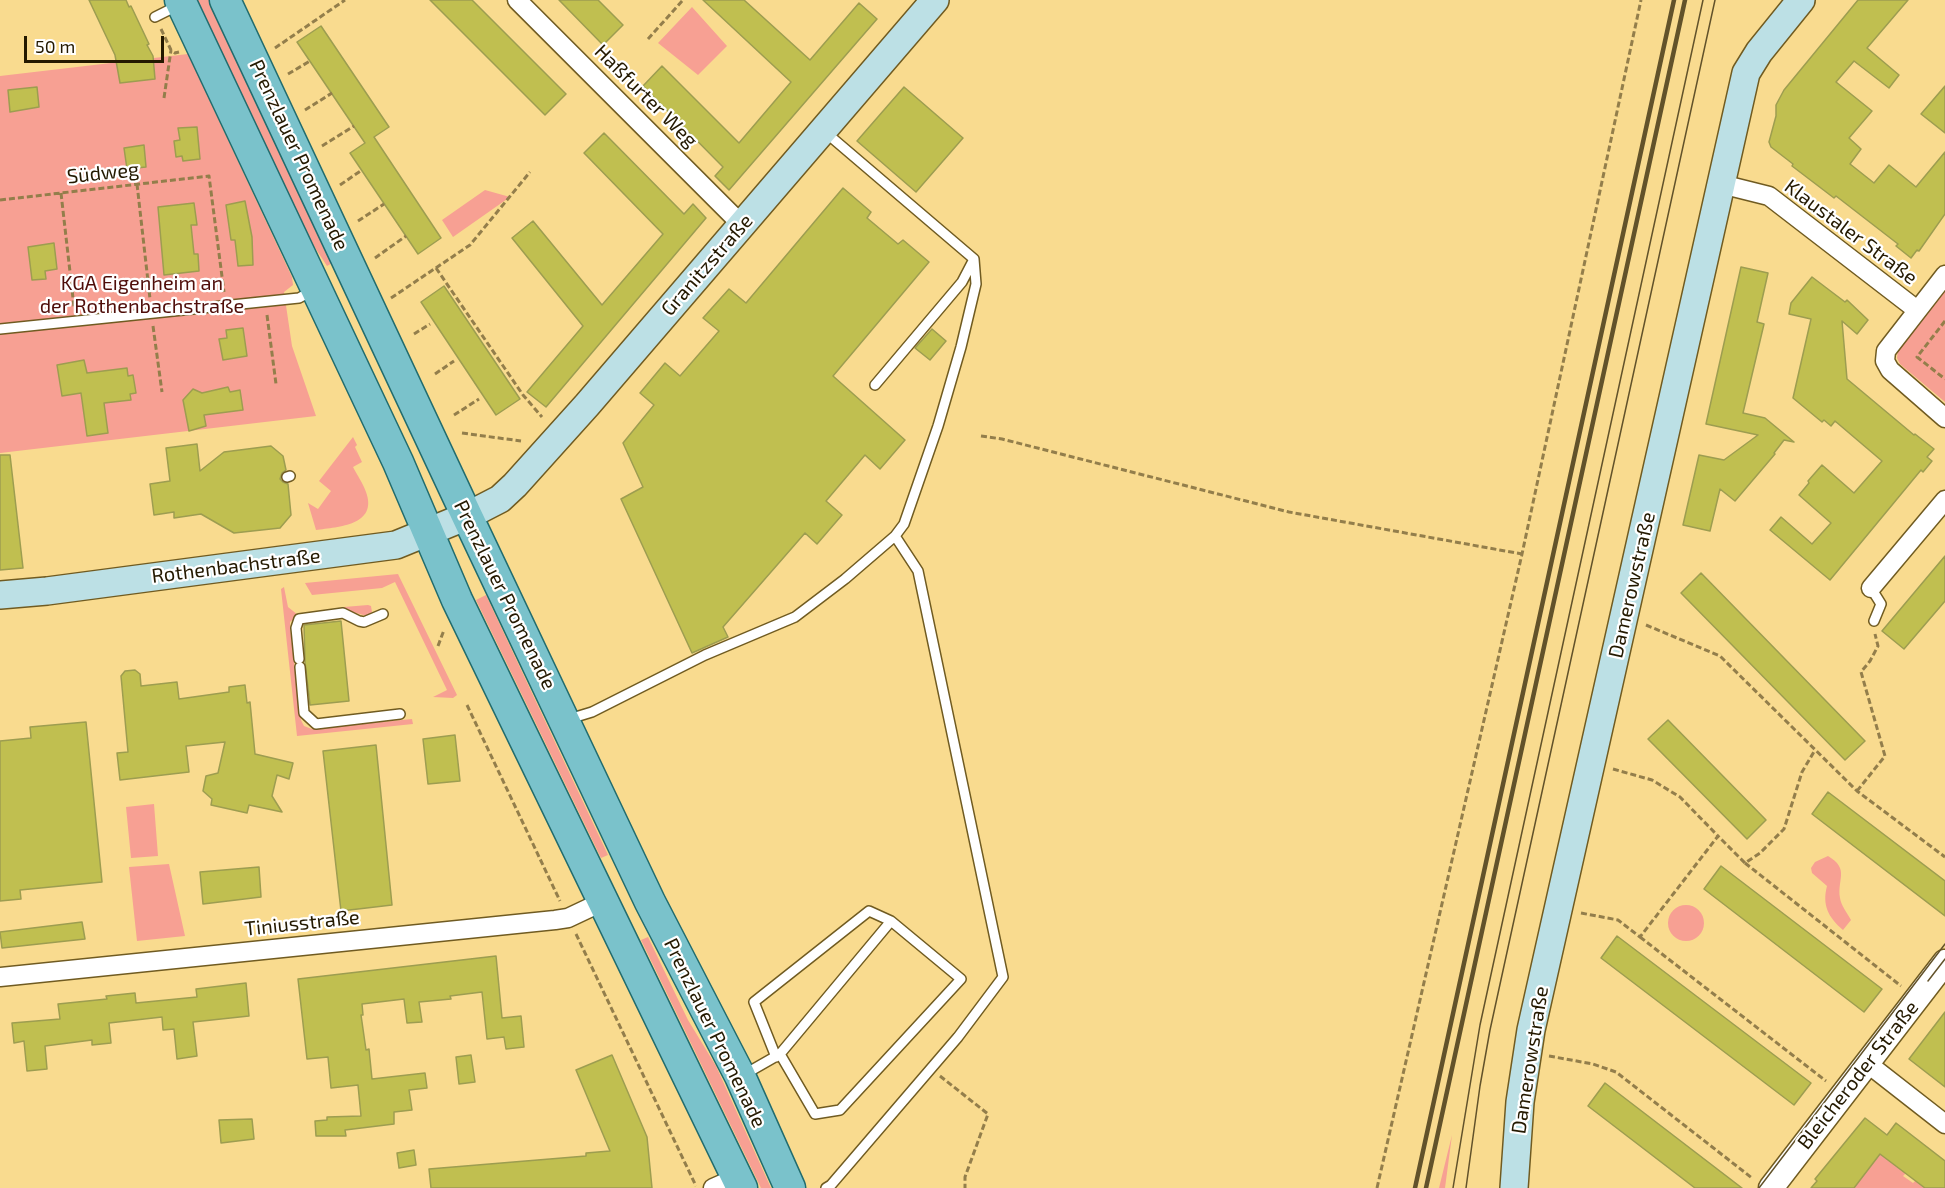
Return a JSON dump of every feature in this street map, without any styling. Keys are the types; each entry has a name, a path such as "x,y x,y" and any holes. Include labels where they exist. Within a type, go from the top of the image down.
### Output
{"main road":[{"name":"Prenzlauer Promenade","path":"225,0 385,310 467,516 650,902 740,1076 790,1188"},
{"name":"Granitzstraße","path":"467,516 500,499 516,485 935,0"},
{"name":"Damerowstraße","path":"1514,1188 1520,1102 1531,1030 1746,73 1759,52 1801,0"},
{"name":"Prenzlauer Promenade","path":"181,2 317,289 457,600 604,901 731,1184"},
{"path":"341,341 385,310"},
{"name":"Rothenbachstraße","path":"0,595 47,591 396,545 467,516"}],"street":[{"name":"Haßfurter Weg","path":"517,0 742,225"},
{"name":"Klaustaler Straße","path":"1721,183 1769,196 1917,310 1886,351 1885,361 1890,370 1945,418"},
{"path":"1917,310 1945,275"},
{"path":"1871,588 1945,500"},
{"name":"Tiniusstraße","path":"0,977 568,918 604,901"},
{"name":"Bleicheroder Straße","path":"1762,1183 1867,1063 1945,962"},
{"path":"1867,1063 1945,1124"}],"lane":[{"path":"155,17 181,2"},
{"path":"565,720 592,712 705,655 795,617 845,579 895,536 904,524 938,426 961,347 976,284 974,259 822,130"},
{"path":"875,385 962,282 974,259"},
{"path":"0,329 299,298 317,289"},
{"path":"826,1188 831,1185 958,1036 1003,977 918,571 895,536"},
{"path":"1871,588 1881,604 1874,621"},
{"path":"383,614 364,622 343,613 298,619 296,628 304,713 316,724 400,714"},
{"path":"869,911 891,921 960,979 840,1110 815,1114 778,1055 754,1002 869,911"},
{"path":"740,1076 778,1055 891,921"}],"path":[{"path":"275,48 345,0"},
{"path":"648,39 683,0"},
{"path":"1377,1188 1522,554 1641,0"},
{"path":"155,17 171,50 164,98"},
{"path":"171,50 175,53 182,52"},
{"path":"288,74 310,61"},
{"path":"305,110 332,93"},
{"path":"322,146 354,126"},
{"path":"340,185 362,170"},
{"path":"385,310 436,267 470,245 530,172"},
{"name":"Südweg","path":"0,200 210,176 225,304"},
{"path":"137,184 162,392"},
{"path":"61,193 75,321"},
{"path":"358,221 384,204"},
{"path":"375,258 406,236"},
{"path":"436,267 523,395 542,417"},
{"path":"266,301 276,384"},
{"path":"1945,321 1917,357 1945,379"},
{"path":"414,334 430,324"},
{"path":"435,374 454,361"},
{"path":"454,416 479,399"},
{"path":"462,433 521,441"},
{"path":"981,436 1002,439 1289,512 1522,554"},
{"path":"1857,791 1886,756 1861,672 1878,646 1872,626 1874,621"},
{"path":"1646,625 1719,656 1857,791 1945,857"},
{"path":"467,705 697,1188"},
{"path":"1745,863 1760,853 1784,829 1802,772 1815,750"},
{"path":"1613,769 1652,780 1680,797 1745,863 1903,987"},
{"path":"1640,937 1718,836"},
{"path":"1581,913 1618,920 1829,1084"},
{"path":"1550,1056 1593,1064 1616,1072 1762,1183"},
{"path":"931,1068 988,1114 966,1177 965,1188"}],"green space":[{"path":"190,0 215,0 336,261 327,266 291,211"},
{"path":"692,7 727,46 698,75 658,43"},
{"name":"KGA Eigenheim an der Rothenbachstraße","path":"188,54 292,277 293,285 284,292 292,346 316,416 0,453 0,76"},
{"path":"485,190 510,197 453,237 442,220"},
{"path":"1945,288 1945,402 1900,364 1897,358 1898,350"},
{"path":"353,437 362,462 353,467 366,492 368,503 366,511 362,518 354,522 316,530 308,503 318,509 331,491 319,481"},
{"path":"398,574 457,695 453,698 433,697 447,690 395,582 382,588 312,595 305,583"},
{"path":"284,587 288,607 298,615 290,622 290,628 301,720 304,726 312,729 412,719 413,724 297,736 281,589"},
{"path":"486,595 608,855 601,858 476,600"},
{"path":"371,606 372,612 367,616 345,610 344,607"},
{"path":"154,804 158,856 131,858 126,807"},
{"path":"1828,856 1839,865 1841,870 1840,898 1851,920 1843,930 1833,920 1826,905 1827,886 1812,873 1811,868 1815,862"},
{"path":"169,864 185,936 137,941 129,867"},
{"path":"1686,905 1699,910 1704,923 1699,936 1686,941 1673,936 1668,923 1673,910"},
{"path":"648,937 688,1020 716,1066 771,1188 761,1188 641,940"},
{"path":"1452,1135 1445,1188 1439,1188"},
{"path":"1880,1154 1906,1173 1903,1176 1913,1183 1916,1180 1925,1188 1854,1188"}],"building":[{"path":"89,0 126,0 149,44 147,45 153,56 155,79 120,83 115,55"},
{"path":"430,0 472,0 566,94 545,115"},
{"path":"559,0 598,0 623,25 603,45"},
{"path":"703,0 744,0 810,60 859,3 877,19 729,190 715,176 723,167 643,86 662,66 739,143 791,82"},
{"path":"1858,0 1908,0 1867,48 1899,75 1889,88 1854,61 1836,82 1872,111 1849,138 1861,149 1850,164 1874,183 1889,165 1916,187 1945,152 1945,214 1919,251 1917,250 1911,258 1896,246 1898,244 1836,196 1834,198 1792,166 1793,164 1771,147 1769,142 1776,116 1776,105 1784,90"},
{"path":"321,26 389,127 374,137 441,238 418,254 350,153 365,143 297,42"},
{"path":"1945,86 1945,133 1921,114"},
{"path":"37,87 39,107 10,112 8,90"},
{"path":"904,87 963,138 916,192 857,141"},
{"path":"197,127 200,159 183,161 182,156 176,157 174,141 180,140 178,128"},
{"path":"604,133 684,214 693,204 706,218 546,407 527,392 583,326 512,238 533,221 602,305 663,234 584,153"},
{"path":"144,145 146,167 127,169 124,148"},
{"path":"843,188 871,212 867,218 898,244 903,240 929,262 833,376 905,440 880,469 865,455 826,501 842,515 817,544 805,533 723,627 728,637 692,653 621,499 643,487 623,443 654,405 640,393 665,363 680,376 719,331 703,318 729,289 746,303"},
{"path":"245,201 252,237 253,265 238,266 235,240 231,240 226,205"},
{"path":"194,203 197,225 191,225 194,254 198,254 199,271 164,275 158,207"},
{"path":"54,243 57,269 45,271 46,279 32,280 28,247"},
{"path":"1741,267 1768,273 1757,322 1764,324 1743,413 1765,418 1794,442 1784,440 1735,501 1720,489 1710,531 1683,525 1699,455 1724,460 1758,435 1706,424"},
{"path":"1812,277 1845,302 1847,300 1868,320 1857,334 1842,321 1847,379 1934,449 1927,457 1932,461 1923,472 1921,470 1830,580 1770,530 1781,517 1812,544 1831,523 1799,495 1809,483 1808,481 1822,465 1854,493 1882,461 1835,421 1831,426 1824,420 1822,422 1793,398 1811,319 1789,314 1791,303"},
{"path":"444,286 520,399 496,415 421,302"},
{"path":"243,328 247,356 223,360 219,339 227,338 226,330"},
{"path":"932,329 946,341 930,360 915,348"},
{"path":"84,360 87,373 127,368 128,376 133,375 136,393 130,394 131,400 104,403 108,433 87,436 81,393 62,396 57,365"},
{"path":"228,387 230,392 240,390 243,410 204,415 206,426 189,431 183,400 193,389 202,393"},
{"path":"197,444 200,471 224,452 271,446 283,456 286,470 280,479 288,484 291,515 280,528 234,533 201,514 174,518 174,512 154,515 150,484 170,481 166,448"},
{"path":"0,455 10,455 23,568 0,570"},
{"path":"1945,556 1945,601 1904,649 1882,631"},
{"path":"1701,573 1865,741 1845,760 1681,593"},
{"path":"341,621 349,701 310,705 304,625"},
{"path":"135,670 140,674 141,686 177,682 179,699 229,692 229,687 245,685 247,703 250,702 255,754 293,763 289,779 277,775 272,796 282,812 249,805 247,813 211,805 212,799 203,791 206,776 218,773 225,742 186,746 189,772 120,780 117,753 128,752 121,676 125,671"},
{"path":"1668,720 1766,820 1747,839 1648,739"},
{"path":"86,722 102,882 20,890 21,899 0,901 0,741 31,738 30,727"},
{"path":"455,735 460,781 428,784 423,739"},
{"path":"376,745 392,905 341,911 323,751"},
{"path":"1828,792 1945,881 1945,916 1812,814"},
{"path":"1721,866 1882,989 1864,1012 1704,889"},
{"path":"259,867 261,897 203,904 200,872"},
{"path":"82,922 85,939 2,948 0,932"},
{"path":"1617,936 1811,1083 1794,1105 1601,958"},
{"path":"496,956 502,1018 521,1016 524,1047 506,1049 504,1037 487,1039 482,992 450,996 451,999 419,1002 422,1022 407,1023 404,999 362,1004 363,1015 361,1015 366,1050 369,1049 372,1079 425,1073 427,1088 409,1090 412,1110 394,1112 394,1124 345,1130 346,1136 316,1136 315,1121 327,1120 327,1117 361,1116 358,1085 331,1088 328,1057 307,1059 298,979"},
{"path":"246,983 249,1016 193,1022 197,1056 177,1059 174,1029 163,1030 162,1017 109,1023 111,1043 92,1045 92,1040 45,1046 47,1069 27,1071 24,1041 14,1043 12,1023 60,1019 58,1004 107,999 106,996 135,993 136,1003 197,997 196,989"},
{"path":"1945,1012 1945,1087 1909,1059"},
{"path":"471,1055 475,1082 459,1084 456,1057"},
{"path":"612,1055 647,1137 652,1188 431,1188 429,1169 586,1156 586,1153 610,1151 576,1070"},
{"path":"1605,1083 1742,1188 1695,1188 1588,1106"},
{"path":"1865,1118 1887,1135 1896,1123 1945,1161 1945,1188 1925,1188 1880,1154 1854,1188 1811,1188 1817,1181 1815,1179"},
{"path":"252,1119 254,1139 221,1143 219,1120"},
{"path":"414,1150 416,1165 399,1168 397,1153"}],"tram line":[{"path":"1453,1188 1480,1025 1703,0"},
{"path":"1466,1188 1490,1030 1715,0"},
{"path":"1759,1188 1945,944"},
{"path":"1928,981 1945,959"}],"railway":[{"path":"1415,1188 1674,0"},
{"path":"1426,1188 1685,0"}]}
